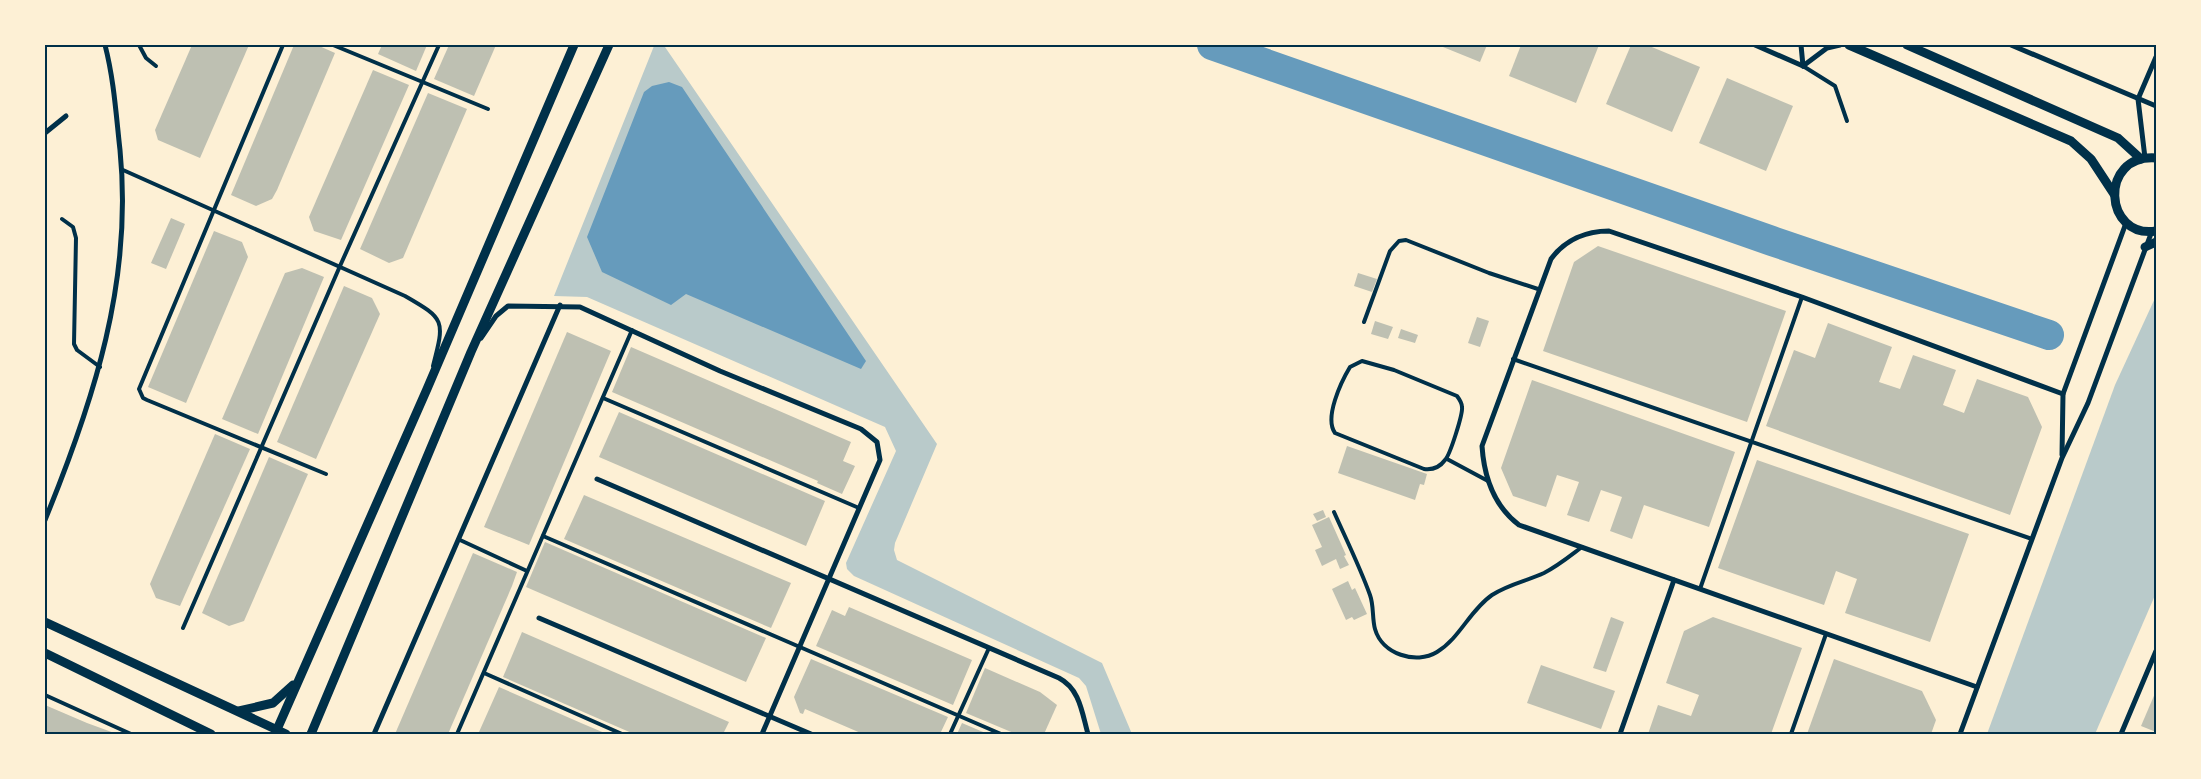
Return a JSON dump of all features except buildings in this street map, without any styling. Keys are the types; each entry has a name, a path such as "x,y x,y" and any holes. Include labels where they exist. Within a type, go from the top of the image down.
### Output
{"street":[{"path":"45,520 76,441 100,367 115,302 120,268 123,170 116,96 105,45"},
{"path":"45,622 239,711 279,733 300,678 427,389 574,45"},
{"path":"311,734 471,352 609,45"},
{"path":"1755,45 1803,66"},
{"path":"1802,45 1803,66"},
{"path":"1803,66 1822,51 1840,45"},
{"path":"1849,45 2071,141 2091,159 2114,194"},
{"path":"1907,45 2118,138 2143,158"},
{"path":"2012,45 2156,106"},
{"path":"2143,158 2138,99 2156,57"},
{"path":"45,132 66,116"},
{"path":"1960,734 2062,458 2088,403 2145,248 2154,231 2143,231 2126,222 2116,207 2114,194 2117,180 2128,165 2143,158 2156,158"},
{"path":"2062,458 2063,394 2126,222"},
{"path":"1977,687 1519,525 1504,510 1492,491 1488,481 1482,446 1538,289 1551,259 1562,246 1593,232 1609,231 1802,297 2063,394"},
{"path":"2145,248 2156,242"},
{"path":"471,352 496,316 508,306 560,305 580,307 720,371 861,429 877,442 881,455 762,734"},
{"path":"374,734 460,540 560,305"},
{"path":"597,478 1059,678 1066,682 1076,693 1088,734"},
{"path":"1620,734 1674,580"},
{"path":"539,618 811,734"},
{"path":"2121,734 2156,651"},
{"path":"45,653 211,734"},
{"path":"2149,667 2156,670"},
{"path":"239,711 273,704 286,694 300,678"}],"lane":[{"path":"283,45 213,209 140,389 143,398 147,400 326,474"},
{"path":"333,45 488,109"},
{"path":"184,628 340,266 439,45"},
{"path":"140,46 156,66"},
{"path":"1803,66 1835,86 1846,121"},
{"path":"123,170 340,266 405,296 429,310 439,321 438,344 427,389"},
{"path":"62,219 73,227 76,238 74,344 77,350 100,367"},
{"path":"1364,322 1390,251 1399,241 1406,240 1489,273 1538,289"},
{"path":"1700,589 1802,297"},
{"path":"457,734 632,330"},
{"path":"1513,359 2032,539"},
{"path":"1355,362 1368,362 1458,396 1463,408 1462,414 1447,459 1437,468 1424,469 1335,433 1332,427 1331,414 1350,367 1355,362"},
{"path":"603,398 860,508"},
{"path":"1447,459 1488,481"},
{"path":"1334,512 1370,596 1375,629 1378,636 1394,652 1414,658 1431,655 1447,645 1469,618 1492,595 1511,585 1545,572 1582,548"},
{"path":"544,536 1001,734"},
{"path":"460,540 527,571"},
{"path":"1791,734 1826,634"},
{"path":"950,734 989,648"},
{"path":"484,673 622,734"},
{"path":"45,696 131,734"}],"shaded area":[{"path":"654,46 665,47 937,444 895,543 894,550 897,560 1102,663 1132,734 1101,734 1086,686 1079,678 854,576 847,569 846,563 896,451 885,427 587,297 554,296"},
{"path":"2156,296 2156,593 2095,734 1987,734 2115,385"}],"water":[{"path":"669,82 682,87 866,361 861,369 686,294 671,305 602,272 587,237 644,92 652,86"}],"waterway":[{"path":"1212,45 1772,241 2049,335"}]}
